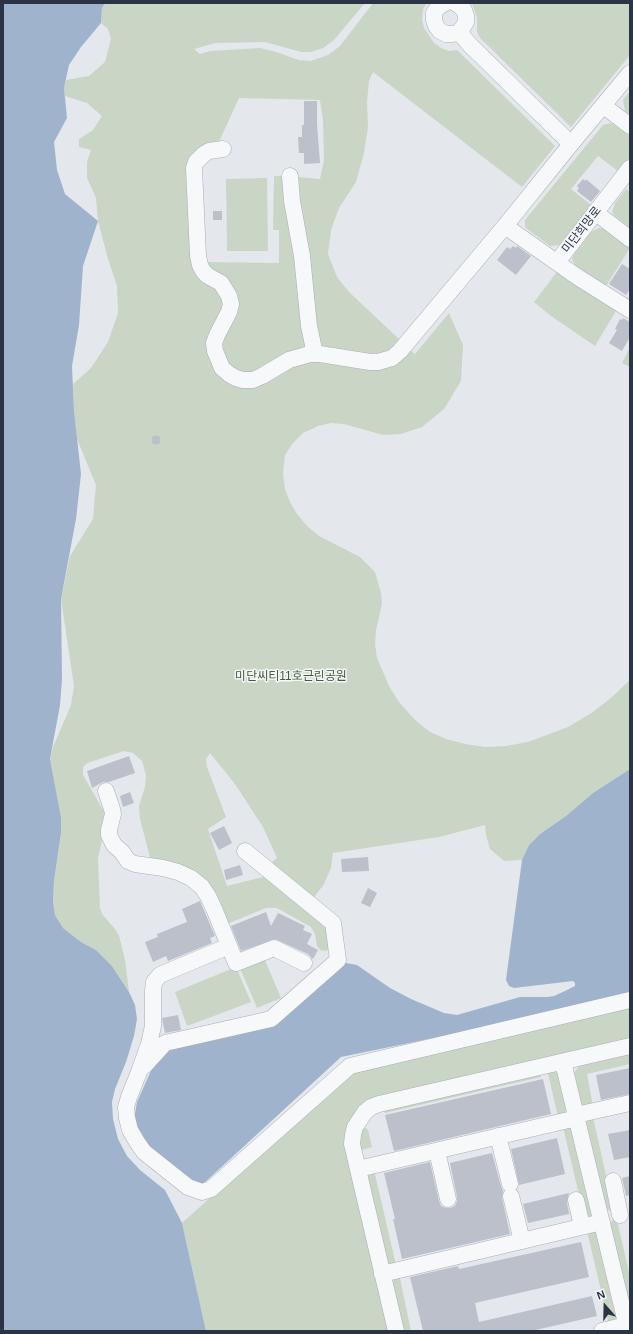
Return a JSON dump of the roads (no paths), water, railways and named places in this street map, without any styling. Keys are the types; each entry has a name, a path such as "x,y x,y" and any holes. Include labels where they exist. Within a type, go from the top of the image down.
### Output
{"street":[{"path":"445,3 434,13 434,20 440,31 446,34 459,32 466,22 464,10 455,3"},
{"path":"459,32 470,45 571,144"},
{"path":"223,149 209,151 199,157 196,162 194,172 198,261 203,271 208,276 221,283 226,289 231,304 230,312 214,343 215,351 222,368 229,374 244,380 253,380 289,360 300,356 315,354 378,362 392,358 400,351 630,73"},
{"path":"604,106 630,126"},
{"name":"미단희망로","path":"630,168 557,262 576,276 630,310"},
{"path":"290,176 292,201 302,256 309,326 315,354"},
{"path":"595,212 630,239"},
{"path":"504,226 557,262"},
{"path":"106,791 113,814 109,836 114,845 122,852 128,861 135,864 178,872 191,878 202,887 211,901 236,963 274,948 304,963"},
{"path":"139,1072 164,1043 271,1019 338,960 333,923 245,851"},
{"path":"229,946 160,975 154,982 153,1026 149,1044 126,1107 130,1130 136,1142 144,1152 188,1187 202,1192 211,1189 350,1066 630,1000"},
{"path":"396,1331 352,1144 353,1135 359,1120 371,1107 379,1104 630,1046"},
{"path":"563,1062 627,1324 602,1331"},
{"path":"358,1169 630,1103"},
{"path":"498,1136 522,1241"},
{"path":"437,1151 448,1199"},
{"path":"382,1274 522,1241 625,1214 613,1181"},
{"path":"576,1200 582,1226"}],"water":[{"path":"3,3 105,3 102,8 101,23 81,47 69,65 64,88 67,118 54,142 57,170 65,194 98,221 83,266 79,325 72,366 74,411 81,474 76,519 61,599 62,679 60,705 50,759 61,817 61,833 54,881 53,901 55,915 63,928 81,942 96,950 112,966 129,992 135,1005 137,1019 134,1036 126,1062 115,1089 112,1102 113,1119 118,1139 127,1156 140,1170 165,1190 182,1223 206,1331 3,1331"},
{"path":"630,769 630,995 531,1018 341,1057 203,1184 194,1185 141,1140 134,1120 137,1102 154,1064 167,1050 275,1022 340,966 346,963 357,965 390,988 411,999 444,1013 457,1015 520,997 554,996 575,986 573,981 514,988 509,986 506,980 522,860 529,845 540,834 566,816 593,793"}],"park label":[{"name":"미단씨티11호근린공원","path":"291,677"}]}
